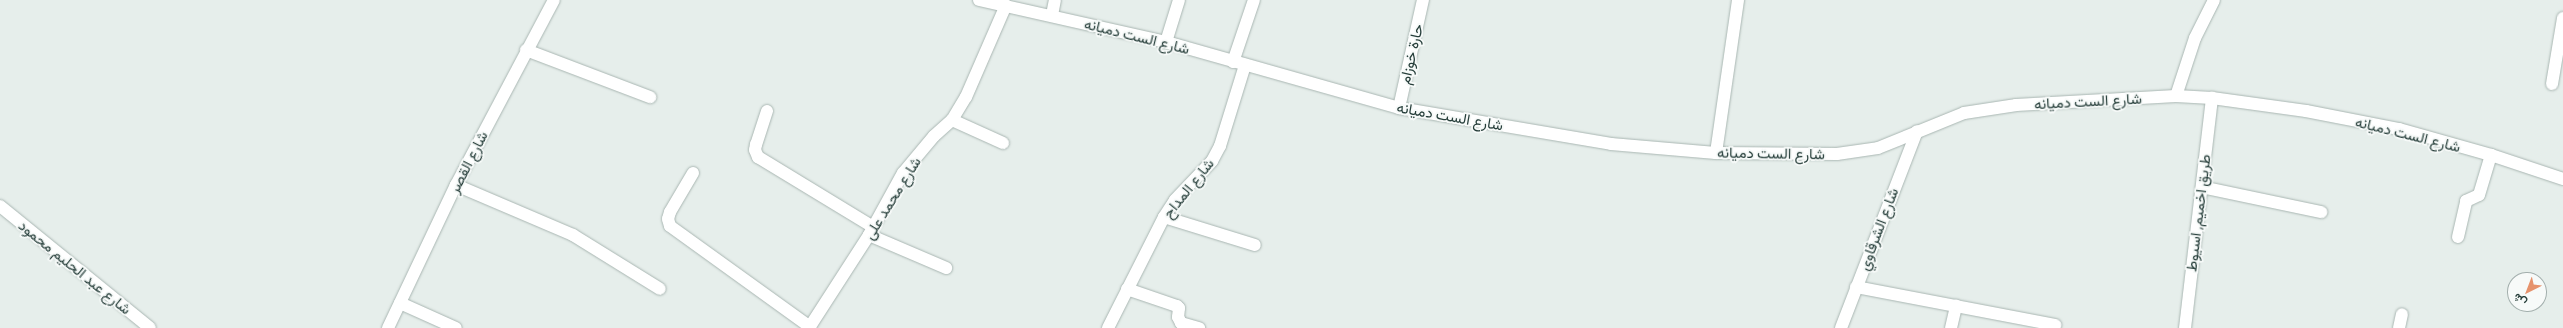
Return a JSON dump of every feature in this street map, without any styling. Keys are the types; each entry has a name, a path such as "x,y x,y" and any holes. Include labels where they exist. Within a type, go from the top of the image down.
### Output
{"street":[{"name":"شارع القصر","path":"388,328 456,185 526,50 554,0"},
{"name":"شارع الست دميانه","path":"979,0 1166,42 1399,108 1611,144 1716,153 1836,154 1878,148 1964,113 2016,105 2176,96 2212,98 2306,111 2399,130 2491,155 2563,179"},
{"path":"1052,16 1055,0"},
{"path":"1166,42 1179,0"},
{"name":"شارع المداح","path":"1108,328 1164,217 1175,200 1212,162 1220,146 1254,0"},
{"name":"حارة خوزام","path":"1399,108 1423,0"},
{"path":"1716,153 1738,0"},
{"path":"2176,96 2195,38 2214,0"},
{"name":"شارع محمد على","path":"810,327 871,231 903,173 934,136 952,120 966,97 1006,5"},
{"path":"2552,84 2563,18"},
{"path":"526,50 650,97"},
{"name":"طريق اخميم, اسيوط","path":"2185,328 2212,98"},
{"path":"768,111 756,144 755,150 758,157 871,231 946,268"},
{"path":"952,120 1003,143"},
{"name":"شارع الشرقاوي","path":"1841,328 1917,131"},
{"path":"2458,237 2466,201 2480,195 2491,155"},
{"path":"693,173 670,212 668,219 670,226 810,327"},
{"path":"456,185 573,235 660,289"},
{"path":"2202,187 2321,212"},
{"name":"شارع عبد الحليم محمود","path":"0,206 150,328"},
{"path":"1164,217 1255,245"},
{"path":"1856,287 2055,325"},
{"path":"1127,289 1177,306 1181,323 1199,328"},
{"path":"400,302 456,328"},
{"path":"1951,328 1956,306"},
{"path":"2399,328 2402,314"}]}
